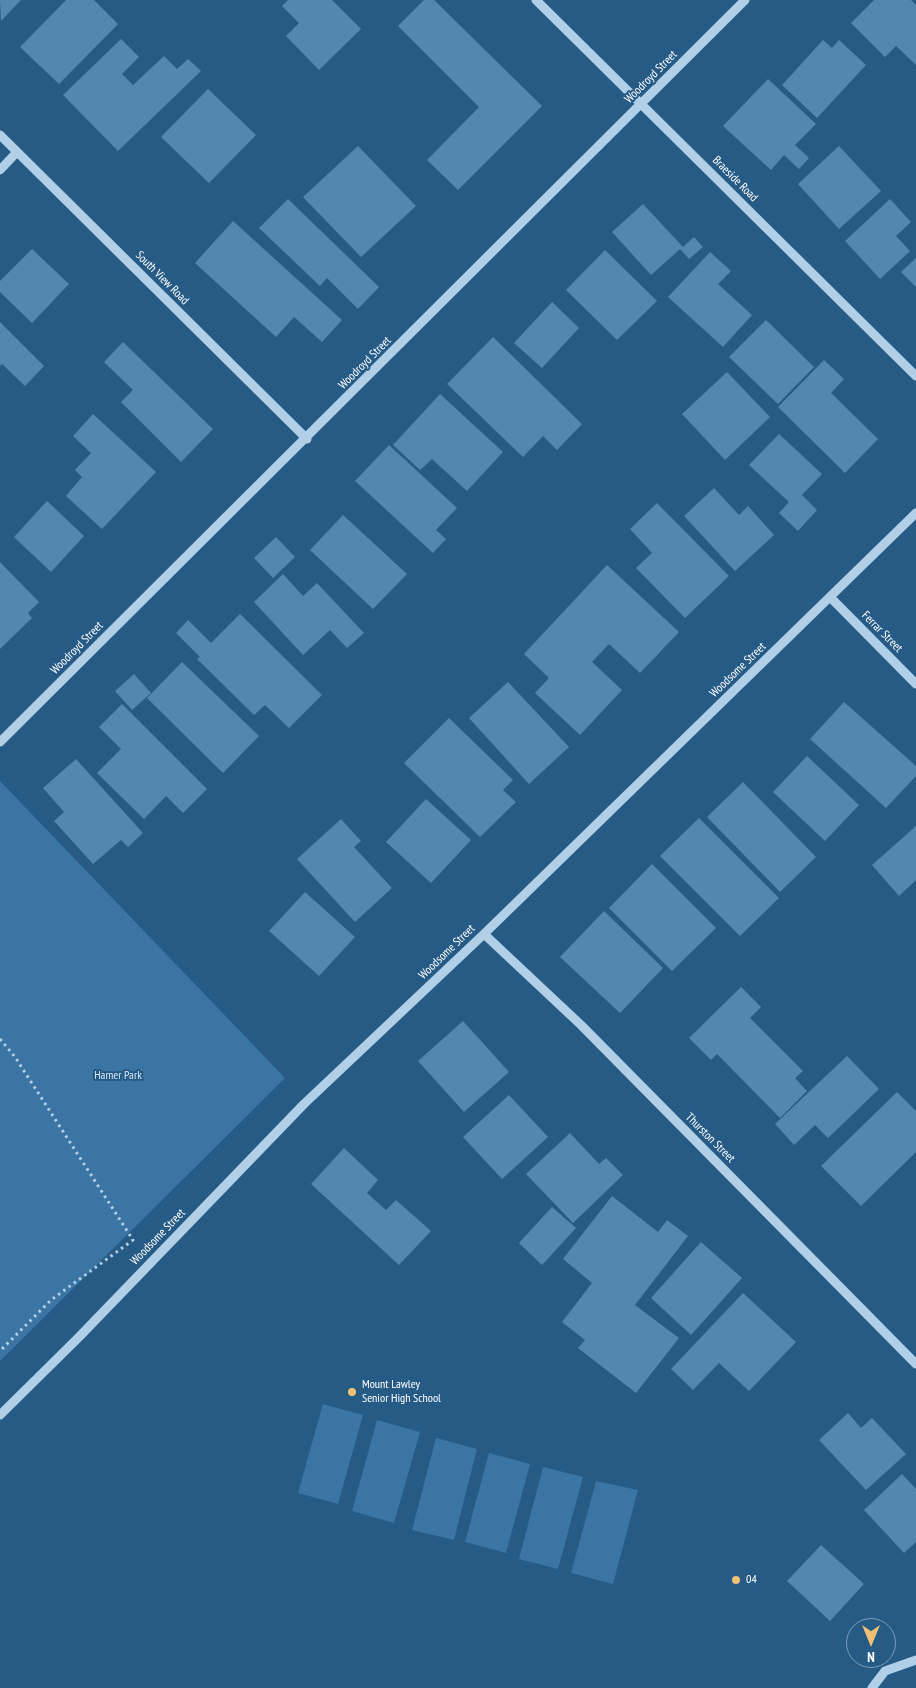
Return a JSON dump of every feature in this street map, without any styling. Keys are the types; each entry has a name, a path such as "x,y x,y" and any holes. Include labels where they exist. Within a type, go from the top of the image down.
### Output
{"street":[{"name":"Braeside Road","path":"536,0 916,376"},
{"name":"Woodroyd Street","path":"0,742 307,439 745,0"},
{"name":"South View Road","path":"0,135 307,439"},
{"path":"0,170 18,152"},
{"name":"Woodsome Street","path":"0,1415 86,1330 304,1104 484,934 831,598 916,512"},
{"name":"Ferrar Street","path":"831,598 916,684"},
{"name":"Thurston Street","path":"484,934 581,1025 916,1364"},
{"path":"872,1688 885,1671 916,1660"}],"path":[{"path":"0,1039 15,1056 133,1240 51,1300 0,1351"}],"green space":[{"name":"Hamer Park","path":"0,781 285,1078 0,1361"},
{"path":"323,1404 363,1415 338,1504 298,1493"},
{"path":"377,1420 420,1432 394,1523 352,1511"},
{"path":"436,1438 477,1449 454,1540 412,1530"},
{"path":"489,1453 530,1464 506,1553 465,1542"},
{"path":"543,1467 583,1477 558,1569 519,1559"},
{"path":"596,1481 638,1490 613,1584 571,1573"}],"building":[{"path":"0,0 21,0 1,21"},
{"path":"66,0 94,0 118,24 59,84 20,47"},
{"path":"288,0 332,0 361,29 319,70 286,36 299,23 282,6"},
{"path":"424,0 434,0 542,106 458,190 427,160 479,107 398,26"},
{"path":"874,0 911,0 916,5 916,65 896,46 885,57 851,23"},
{"path":"121,39 139,57 122,74 133,85 164,56 177,69 188,59 201,71 118,151 63,95"},
{"path":"823,40 832,48 839,40 866,65 817,118 782,85"},
{"path":"768,79 816,124 795,145 809,158 799,169 784,155 771,170 723,126"},
{"path":"208,89 256,135 209,183 161,137"},
{"path":"358,146 416,206 361,257 303,197"},
{"path":"839,146 881,191 839,229 798,184"},
{"path":"288,199 379,287 358,309 327,278 320,286 259,228"},
{"path":"890,199 911,222 896,236 910,251 880,279 845,241"},
{"path":"643,204 683,247 694,237 703,247 689,259 680,249 651,275 612,232"},
{"path":"233,221 342,320 322,342 294,317 276,337 195,263"},
{"path":"32,249 69,284 32,323 0,292 0,281"},
{"path":"605,250 657,301 617,340 566,290"},
{"path":"710,252 731,271 718,284 752,315 723,347 668,297"},
{"path":"916,258 916,287 901,272"},
{"path":"552,302 579,328 542,368 514,343"},
{"path":"766,320 814,367 778,404 729,357"},
{"path":"0,322 44,366 25,386 2,364 0,366"},
{"path":"493,337 582,424 557,450 543,436 523,457 447,384"},
{"path":"123,342 213,429 181,462 121,402 133,390 104,362"},
{"path":"824,360 844,379 831,393 878,439 845,473 778,407"},
{"path":"727,372 770,417 725,460 682,414"},
{"path":"440,394 503,452 467,491 432,459 420,470 393,445"},
{"path":"93,414 156,472 102,529 66,496 82,477 75,470 91,453 73,436"},
{"path":"779,434 822,474 802,495 817,510 798,531 779,513 789,502 749,465"},
{"path":"389,445 457,508 436,530 446,539 433,553 355,481"},
{"path":"714,488 739,515 748,506 774,535 735,571 684,516"},
{"path":"47,501 84,536 51,572 14,537"},
{"path":"657,503 729,576 685,618 636,568 652,553 630,529"},
{"path":"343,515 407,574 373,609 310,550"},
{"path":"276,537 295,557 273,578 254,558"},
{"path":"0,562 39,602 28,613 32,618 0,649"},
{"path":"607,565 679,632 640,673 609,644 592,662 622,690 580,735 535,693 549,678 524,654"},
{"path":"283,574 303,596 317,583 364,633 347,648 330,630 303,655 254,602"},
{"path":"240,614 322,695 289,728 265,705 254,715 197,659 200,657 176,633 188,620 211,643"},
{"path":"182,662 259,736 223,773 147,698"},
{"path":"134,674 151,693 132,710 115,691"},
{"path":"508,682 569,747 529,784 469,718"},
{"path":"844,702 916,766 916,776 886,808 810,739"},
{"path":"122,704 207,789 183,813 166,796 144,819 97,773 121,749 99,727"},
{"path":"449,718 513,780 503,790 516,802 480,837 404,763"},
{"path":"807,756 859,805 825,841 773,792"},
{"path":"76,759 143,833 128,847 121,840 93,864 54,821 64,812 43,788"},
{"path":"743,782 816,857 780,892 707,817"},
{"path":"426,799 471,840 431,883 386,842"},
{"path":"699,818 779,898 740,936 660,856"},
{"path":"341,819 361,841 354,847 392,888 355,922 297,859"},
{"path":"916,826 916,880 899,896 872,865"},
{"path":"652,864 716,928 672,971 609,908"},
{"path":"305,892 355,937 319,976 269,931"},
{"path":"604,911 663,968 620,1013 560,957"},
{"path":"741,987 761,1007 750,1018 803,1071 795,1078 807,1091 780,1118 717,1054 711,1060 689,1038"},
{"path":"463,1021 509,1072 464,1112 418,1061"},
{"path":"847,1056 879,1089 828,1138 815,1125 794,1145 775,1124"},
{"path":"897,1092 916,1111 916,1152 861,1206 821,1166"},
{"path":"509,1095 548,1137 502,1179 463,1137"},
{"path":"570,1133 599,1164 606,1158 623,1175 573,1223 526,1174"},
{"path":"344,1148 378,1180 367,1193 386,1210 396,1200 431,1231 399,1265 311,1184"},
{"path":"612,1196 658,1232 667,1220 688,1236 635,1305 679,1338 636,1393 578,1348 585,1340 562,1322 592,1283 563,1259"},
{"path":"552,1207 576,1228 542,1265 519,1243"},
{"path":"701,1242 742,1278 691,1335 651,1298"},
{"path":"743,1293 796,1342 749,1391 719,1363 693,1390 671,1369"},
{"path":"848,1413 861,1428 872,1418 906,1454 866,1490 819,1440"},
{"path":"902,1474 916,1489 916,1542 904,1553 864,1510"},
{"path":"821,1545 864,1584 830,1621 787,1581"}],"place":[{"name":"Mount Lawley Senior High School","path":"352,1392"},
{"name":"04","path":"736,1580"}]}
